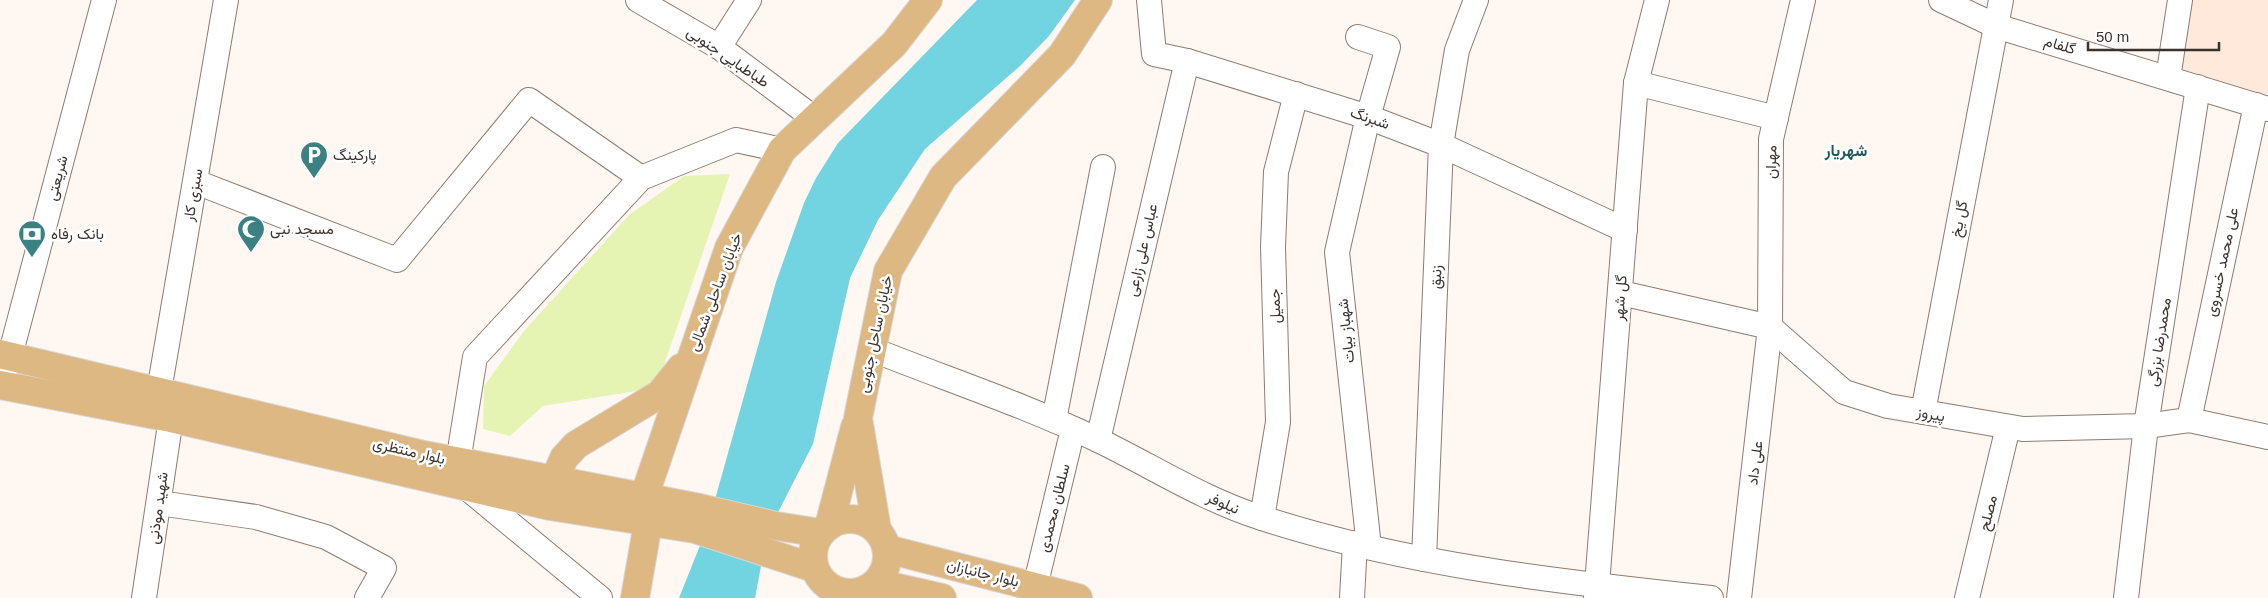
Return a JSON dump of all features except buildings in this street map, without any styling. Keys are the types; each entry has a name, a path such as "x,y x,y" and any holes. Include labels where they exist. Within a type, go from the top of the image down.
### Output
{"main road":[{"name":"خیابان ساحلی شمالی","path":"635,598 646,510 691,355 729,248 782,150 894,44 928,0"},
{"name":"خیابان ساحل جنوبی","path":"882,540 858,418 888,271 943,176 1062,55 1098,0"},
{"name":"بلوار منتظری","path":"5,355 458,462 552,493"},
{"path":"552,493 564,458 576,445 660,394 691,355"},
{"name":"بلوار منتظری","path":"0,384 171,418 467,488 552,493 698,519 773,539 814,568"},
{"path":"858,418 825,529 813,550 814,568 820,578 839,595 878,590 939,597"},
{"path":"825,529 848,519 864,522 882,540 887,561 878,590"},
{"name":"بلوار منتظری","path":"773,539 825,529"},
{"name":"بلوار جانبازان","path":"882,540 1078,598"}],"street":[{"name":"شریعتی","path":"0,384 5,355 104,0"},
{"name":"سبزی کار","path":"159,390 226,0"},
{"name":"طباطبایی جنوبی","path":"638,0 719,47 815,118"},
{"path":"719,47 749,0"},
{"name":"شبرنگ","path":"1149,0 1154,54 1187,60 1368,117 1441,145 1625,230"},
{"name":"زنبق","path":"1424,559 1441,145 1457,50 1476,0"},
{"name":"گل شهر","path":"1597,592 1636,83 1657,0"},
{"name":"مهران","path":"1770,327 1771,139 1803,0"},
{"name":"گلفام","path":"1941,0 1996,26 2262,107"},
{"name":"گل یخ","path":"1923,412 2001,0"},
{"path":"2168,78 2180,0"},
{"name":"شهباز بیات","path":"1352,598 1362,545 1337,252 1368,117 1388,47 1358,37"},
{"name":"عباس علی زارعی","path":"1098,440 1187,60"},
{"path":"1636,83 1776,118"},
{"name":"محمدرضا بزرگی","path":"2126,598 2146,426 2198,87"},
{"name":"جمیل","path":"1262,518 1278,422 1273,247 1276,172 1296,94"},
{"path":"196,182 397,260 529,100 641,178"},
{"name":"علی محمد خسروی","path":"2189,420 2262,107"},
{"path":"458,462 475,357 641,178 736,140 782,150"},
{"name":"سلطان محمدی","path":"1035,586 1063,425 1103,167"},
{"name":"پیروز","path":"1620,293 1770,327 1844,392 1888,406 2008,427 2146,426 2189,420 2268,437"},
{"name":"علی داد","path":"1739,598 1770,327"},
{"name":"نیلوفر","path":"871,349 1098,440 1201,493 1262,518 1362,545 1424,559 1597,592 1711,598"},
{"name":"شهید موذنی","path":"144,598 171,418"},
{"name":"مصلح","path":"1967,598 2008,427"},
{"path":"467,488 600,598"},
{"path":"159,502 256,516 326,537 384,568 367,598"}],"shaded area":[{"path":"2188,0 2268,0 2268,95 2175,67"}],"green space":[{"path":"730,174 664,365 653,385 636,391 543,406 510,436 483,429 484,386 524,331 629,215 684,176"}],"water":[{"path":"977,0 1075,0 1049,36 1021,65 925,149 878,220 850,278 813,444 773,522 765,545 755,598 679,598 707,528 776,282 804,203 816,178 838,143"}],"place":[{"name":"پارکینگ","path":"314,179"},
{"name":"مسجد نبی","path":"251,253"},
{"name":"بانک رفاه","path":"32,258"}],"district":[{"name":"شهریار","path":"1846,150"}]}
